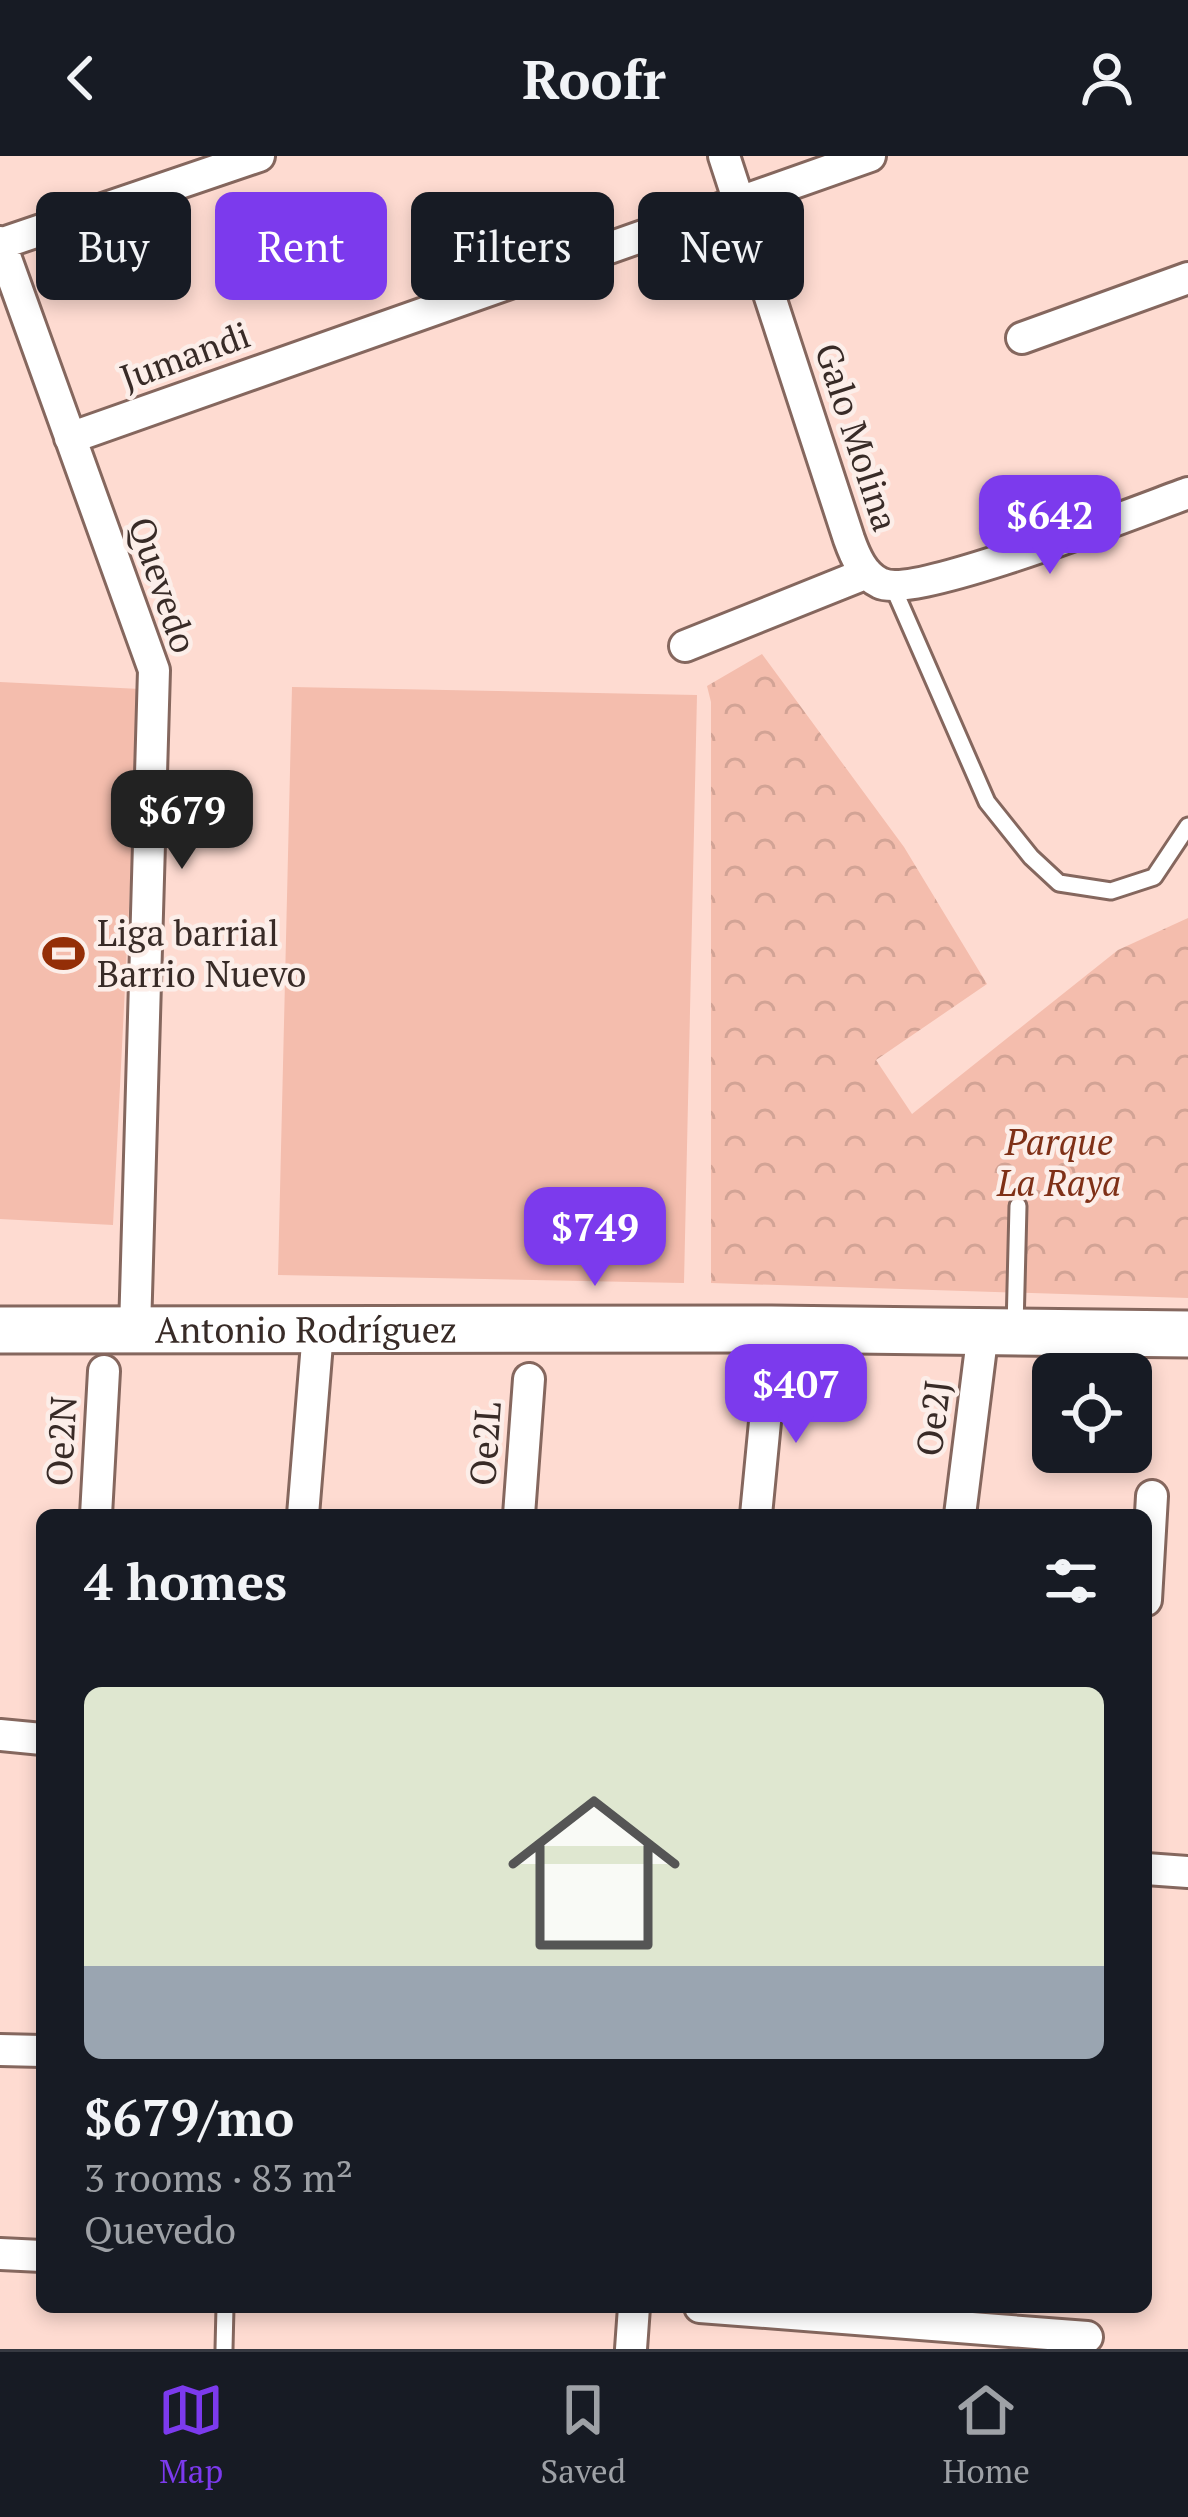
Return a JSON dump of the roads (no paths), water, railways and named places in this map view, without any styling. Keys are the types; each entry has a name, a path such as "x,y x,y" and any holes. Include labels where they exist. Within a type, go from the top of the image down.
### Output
{"street":[{"path":"0,243 259,156"},
{"name":"Galo Molina","path":"724,156 736,192"},
{"name":"Jumandi","path":"763,192 870,156"},
{"name":"Jumandi","path":"70,438 638,236"},
{"name":"Quevedo","path":"0,243 154,670 135,1330"},
{"path":"1022,338 1188,278"},
{"name":"Galo Molina","path":"771,300 856,558 880,580"},
{"path":"685,646 880,580 956,575 1188,493"},
{"name":"Antonio Rodríguez","path":"0,1330 1188,1334"},
{"path":"303,1509 318,1330"},
{"name":"Oe2J","path":"961,1509 999,1331"},
{"path":"757,1509 770,1370"},
{"name":"Oe2N","path":"96,1509 104,1371"},
{"name":"Oe2L","path":"519,1509 529,1379"},
{"path":"1151,1509 1152,1496"},
{"path":"0,1735 36,1738"},
{"path":"1152,1869 1188,1872"},
{"path":"0,2050 36,2051"},
{"path":"0,2254 36,2256"},
{"path":"631,2349 634,2313"},
{"path":"854,2313 1088,2331"}],"lane":[{"path":"880,580 987,802 1031,857 1059,883 1111,891 1154,877 1188,826"},
{"path":"999,1331 1018,1206"},
{"path":"224,2349 225,2313"}],"place":[{"name":"Liga barrial Barrio Nuevo","path":"63,954"}],"park label":[{"name":"Parque La Raya","path":"1059,1162"}]}
